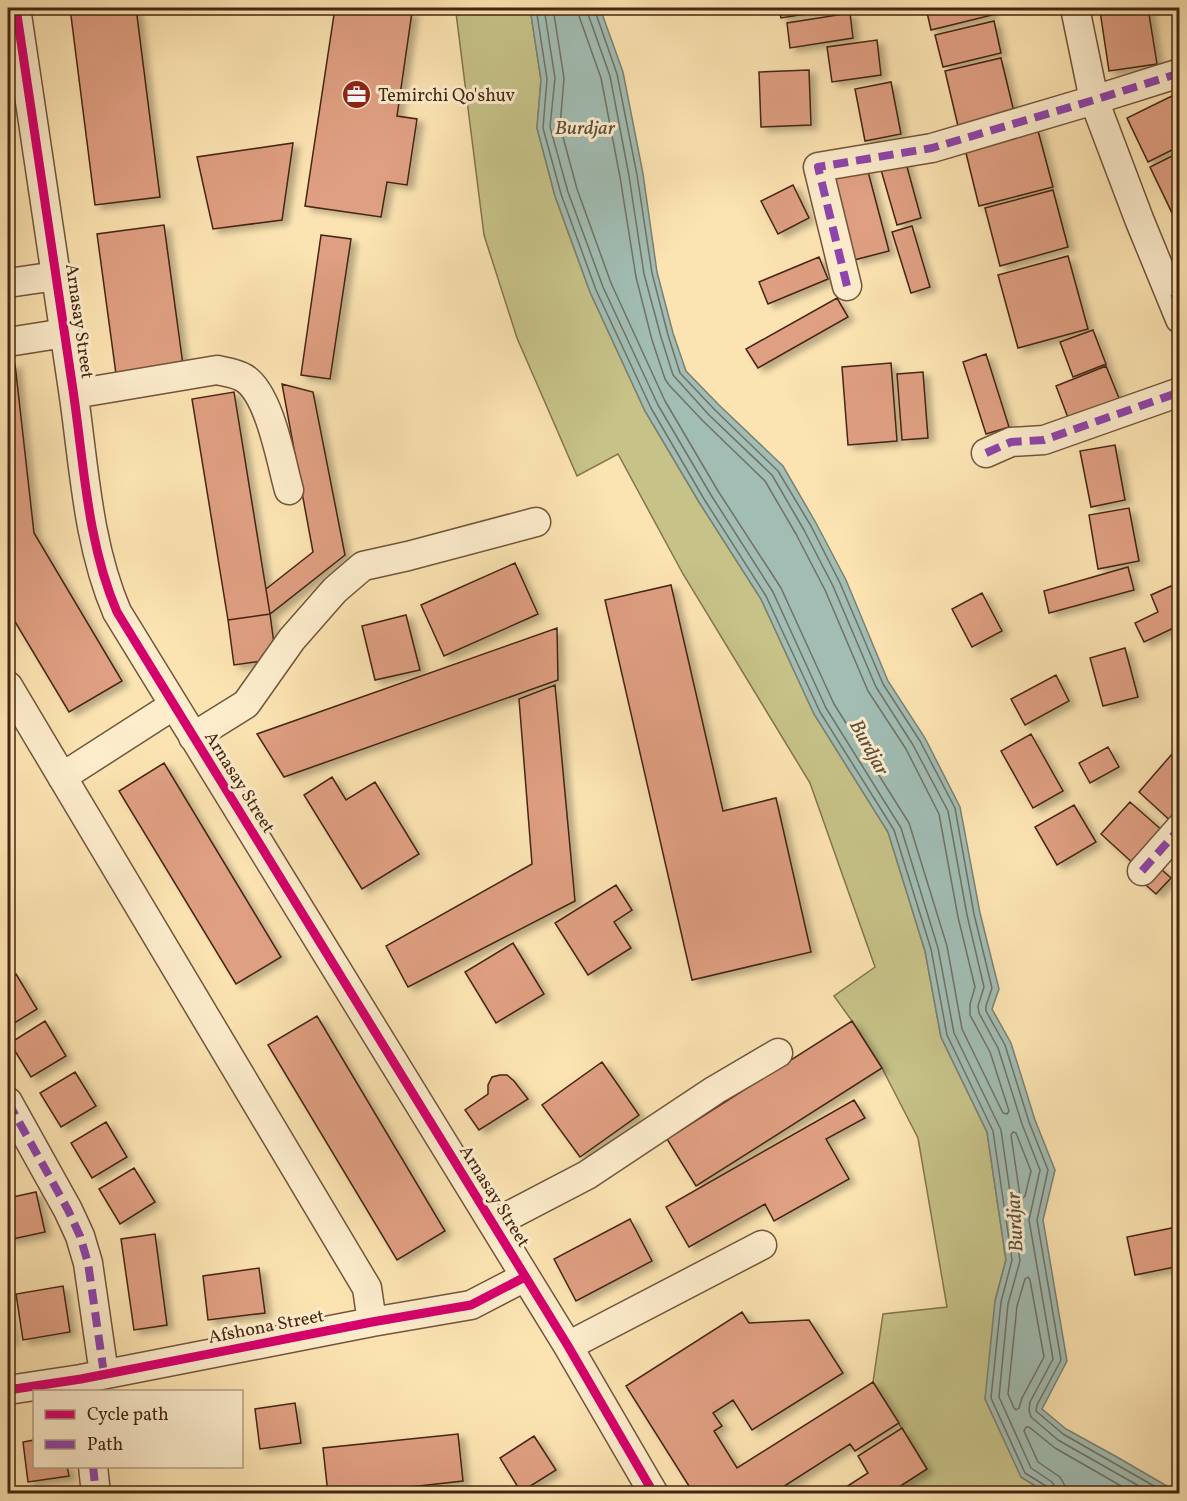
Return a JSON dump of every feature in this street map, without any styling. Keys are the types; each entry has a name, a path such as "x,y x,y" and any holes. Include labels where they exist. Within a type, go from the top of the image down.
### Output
{"street":[{"name":"Arnasay Street","path":"16,8 14,42 56,276 92,530 104,579 117,612 568,1347 654,1494"},
{"path":"1075,8 1094,100 1138,219 1177,305"},
{"path":"847,286 818,167 932,148 1179,73"},
{"path":"8,283 56,276"},
{"path":"8,342 65,333"},
{"path":"74,394 217,370 231,372 245,378 258,392 270,421 289,490"},
{"path":"986,453 1011,442 1044,440 1179,392"},
{"path":"193,737 246,704 292,639 335,590 363,566 536,522"},
{"path":"8,686 367,1288 372,1322"},
{"path":"62,777 174,705"},
{"path":"1142,871 1179,828"},
{"path":"493,1224 587,1175 715,1090 778,1053"},
{"path":"8,1102 68,1210 80,1236 88,1263 89,1381"},
{"path":"568,1347 762,1245"},
{"name":"Afshona Street","path":"8,1390 89,1381 372,1322 471,1305 525,1277"},
{"path":"93,1468 96,1494"}],"shaded area":[{"path":"421,8 530,8 541,80 537,128 555,196 590,292 645,411 699,502 761,599 814,714 888,832 925,951 941,1037 987,1132 1006,1260 995,1301 1021,1477 1047,1493 888,1493 927,1469 873,1382 883,1314 947,1307 918,1138 882,1068 834,996 875,967 810,783 683,574 618,454 577,476 517,338 484,235 456,13"}],"water":[{"name":"Burdjar","path":"530,8 600,8 623,72 643,174 657,272 686,371 783,466 846,580 888,681 925,738 960,807 980,913 999,989 992,1009 1011,1043 1035,1120 1055,1170 1043,1220 1067,1361 1042,1409 1066,1429 1179,1493 1047,1493 1021,1477 985,1399 995,1301 1006,1260 987,1132 941,1037 925,951 888,832 814,714 761,599 699,502 645,411 590,292 555,196 537,128 541,80"}],"building":[{"path":"70,8 136,8 160,197 95,205"},
{"path":"335,8 379,8 412,12 397,116 417,119 407,185 387,182 381,217 305,206"},
{"path":"779,8 844,8 781,18"},
{"path":"926,8 990,8 992,15 931,30"},
{"path":"1148,8 1157,64 1109,71 1100,11"},
{"path":"850,13 853,38 790,48 787,23"},
{"path":"994,21 1001,53 943,67 935,35"},
{"path":"877,40 881,75 832,82 827,47"},
{"path":"1001,58 1014,112 958,126 945,71"},
{"path":"809,70 811,125 761,127 759,72"},
{"path":"891,82 901,134 865,141 855,89"},
{"path":"1180,92 1180,146 1148,162 1127,118"},
{"path":"1037,127 1053,187 979,206 964,145"},
{"path":"293,143 282,220 213,229 197,157"},
{"path":"1180,152 1180,215 1174,217 1150,167"},
{"path":"904,156 921,218 897,225 879,163"},
{"path":"866,164 889,251 854,260 831,173"},
{"path":"793,185 809,218 778,234 761,201"},
{"path":"1053,190 1068,247 1000,266 985,208"},
{"path":"164,225 183,365 116,374 97,234"},
{"path":"912,226 930,287 911,293 892,232"},
{"path":"321,235 351,239 330,379 301,375"},
{"path":"1068,256 1088,329 1018,348 998,275"},
{"path":"819,257 828,279 768,304 759,282"},
{"path":"837,298 848,317 758,368 746,349"},
{"path":"1093,330 1106,364 1073,377 1060,342"},
{"path":"986,354 1009,427 986,434 963,362"},
{"path":"891,363 897,441 848,445 842,367"},
{"path":"15,364 34,533 122,681 69,712 8,610 8,365"},
{"path":"1106,366 1121,403 1070,423 1056,386"},
{"path":"923,372 928,438 902,440 897,374"},
{"path":"282,384 313,392 345,555 270,614 266,589 313,552"},
{"path":"234,392 270,614 228,620 192,399"},
{"path":"1115,445 1125,500 1091,507 1080,451"},
{"path":"1129,508 1139,561 1098,569 1089,515"},
{"path":"515,563 538,614 444,656 421,605"},
{"path":"1128,567 1134,590 1049,613 1044,591"},
{"path":"1180,582 1180,625 1144,642 1135,623 1158,612 1151,595"},
{"path":"671,585 723,811 776,798 811,952 692,980 605,600"},
{"path":"982,593 1002,631 972,647 952,609"},
{"path":"270,614 276,659 234,665 228,620"},
{"path":"406,615 420,670 375,680 362,626"},
{"path":"557,628 558,680 284,777 257,734"},
{"path":"1125,648 1138,697 1103,706 1090,658"},
{"path":"1056,675 1069,701 1025,725 1011,699"},
{"path":"555,685 575,901 408,987 386,946 532,864 519,699"},
{"path":"1031,734 1063,791 1033,808 1001,751"},
{"path":"1108,747 1119,767 1090,783 1079,763"},
{"path":"1172,754 1180,761 1180,816 1173,823 1139,792"},
{"path":"164,763 281,957 236,984 119,791"},
{"path":"332,777 346,800 375,782 419,854 362,889 304,795"},
{"path":"1130,802 1164,832 1135,865 1101,834"},
{"path":"1074,805 1096,842 1057,865 1035,827"},
{"path":"1154,863 1171,878 1156,894 1139,879"},
{"path":"616,885 632,910 614,922 631,948 588,975 555,923"},
{"path":"513,943 544,994 496,1023 465,972"},
{"path":"16,974 37,1009 8,1027 8,979"},
{"path":"317,1016 445,1231 397,1260 268,1045"},
{"path":"45,1021 66,1056 31,1077 10,1043"},
{"path":"852,1021 882,1068 696,1186 667,1139"},
{"path":"602,1062 639,1115 580,1157 542,1105"},
{"path":"75,1072 96,1106 61,1127 40,1093"},
{"path":"507,1075 514,1081 528,1099 479,1130 465,1110 488,1094 488,1085 492,1077"},
{"path":"854,1100 865,1118 826,1139 849,1179 774,1221 765,1204 689,1247 666,1207"},
{"path":"106,1122 127,1157 92,1178 71,1143"},
{"path":"134,1168 155,1202 120,1224 99,1189"},
{"path":"36,1192 45,1232 8,1240 8,1198"},
{"path":"630,1219 652,1261 576,1301 554,1259"},
{"path":"1177,1227 1180,1240 1180,1266 1135,1275 1127,1237"},
{"path":"155,1234 167,1325 134,1330 121,1239"},
{"path":"259,1268 265,1313 208,1320 203,1276"},
{"path":"63,1286 70,1332 23,1340 16,1294"},
{"path":"8,1303 13,1340 8,1342"},
{"path":"742,1312 749,1323 809,1320 843,1373 752,1430 733,1400 713,1413 722,1426 714,1431 737,1468 873,1382 899,1423 855,1451 850,1444 772,1494 694,1494 626,1386"},
{"path":"295,1403 301,1443 260,1449 255,1409"},
{"path":"902,1428 927,1469 888,1494 835,1494 868,1473 858,1456"},
{"path":"458,1434 463,1481 347,1494 328,1494 323,1448"},
{"path":"534,1436 556,1470 521,1492 500,1458"},
{"path":"33,1440 33,1468 67,1468 69,1476 28,1482 23,1442"}],"marked path":[{"path":"847,286 818,167 932,148 1180,73"},
{"path":"1172,299 1180,296"},
{"path":"986,453 1011,442 1044,440 1180,392"},
{"path":"1142,871 1180,828"},
{"path":"8,1102 80,1236 88,1263 104,1374"},
{"path":"93,1468 96,1494"}],"cycle path":[{"path":"16,8 88,502 99,558 117,612 568,1346 654,1494"},
{"path":"8,1390 81,1379 471,1305 525,1277"}],"place":[{"name":"Temirchi Qo'shuv","path":"357,95"}]}
